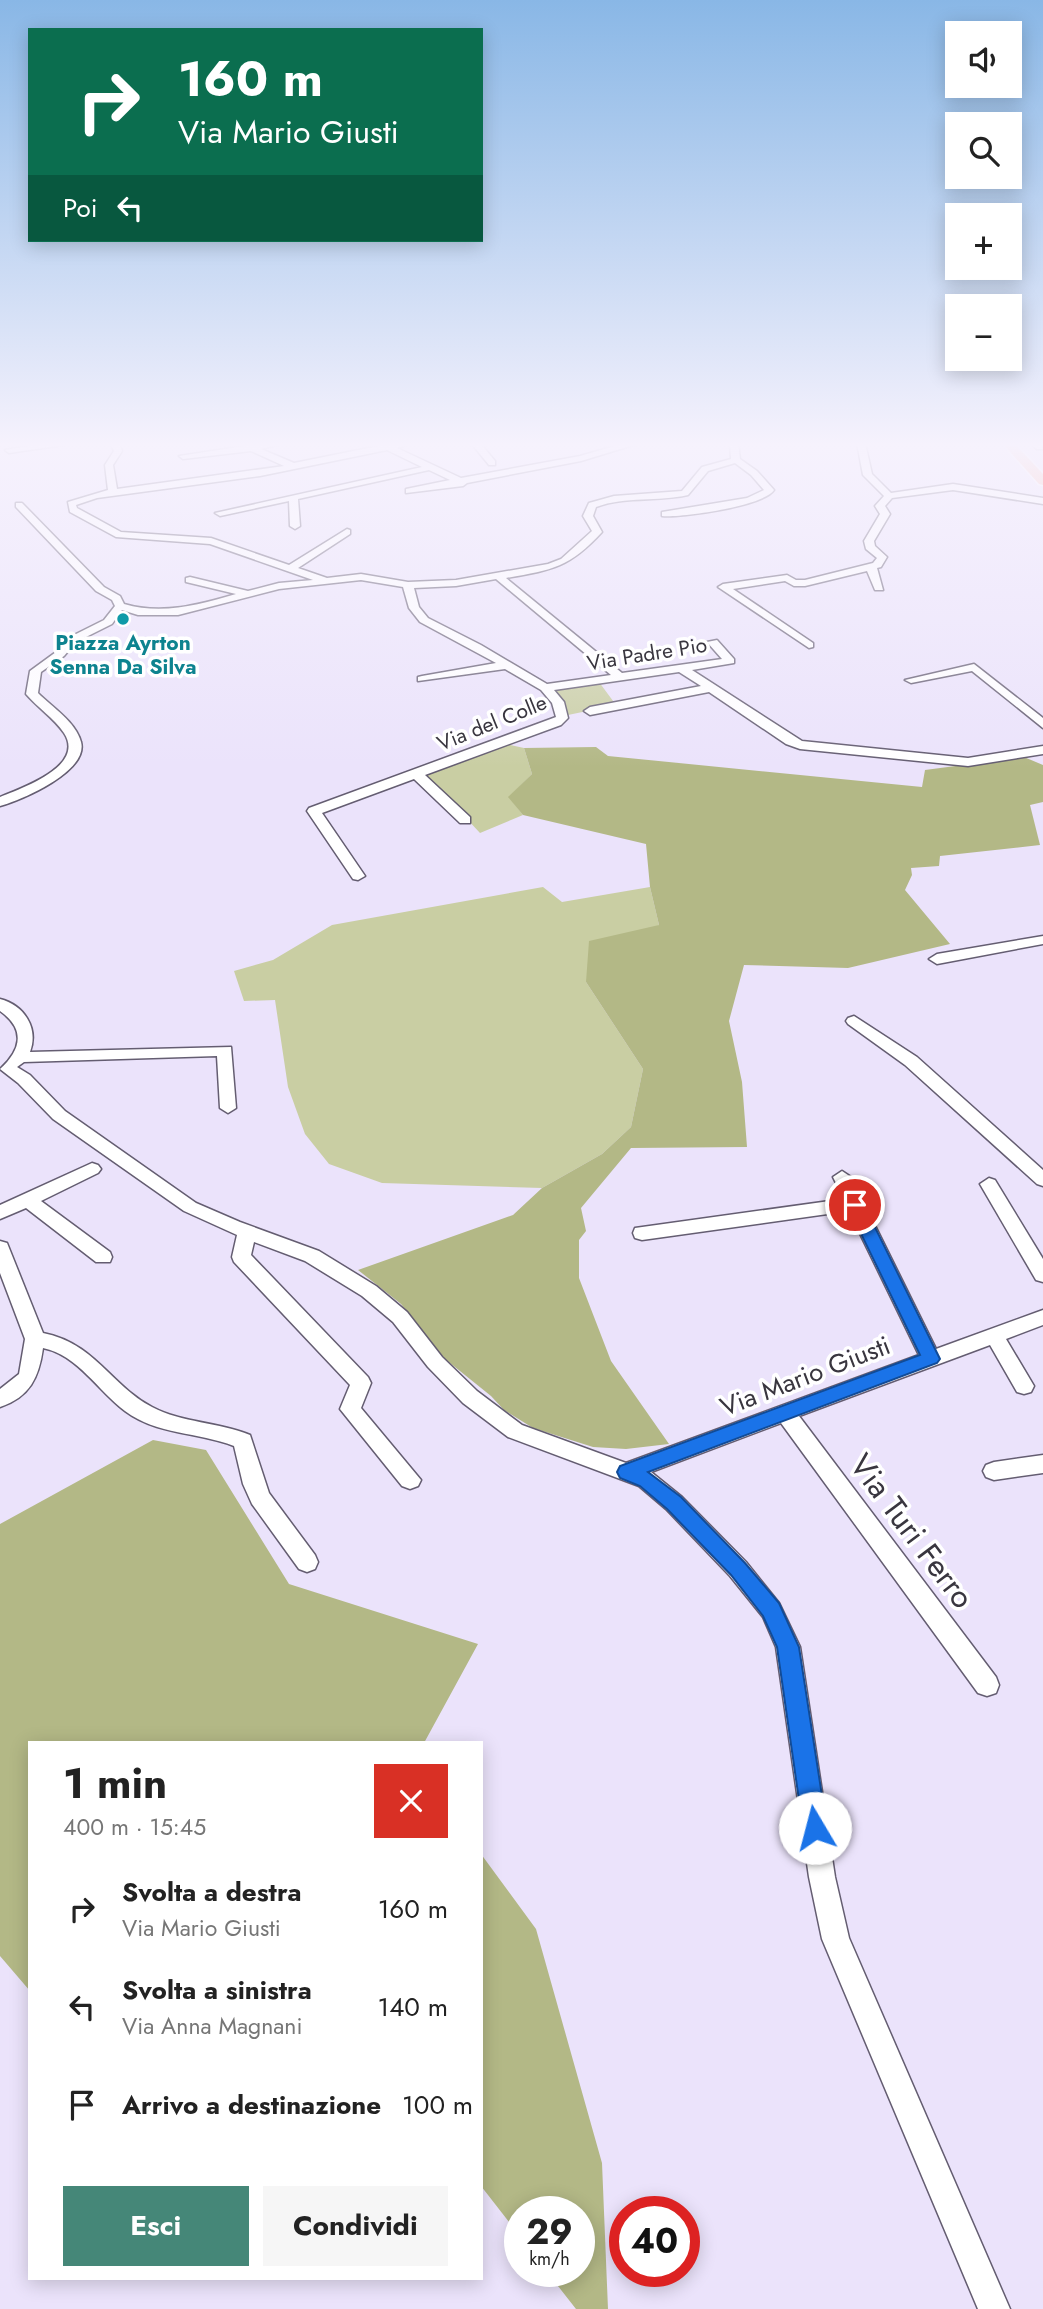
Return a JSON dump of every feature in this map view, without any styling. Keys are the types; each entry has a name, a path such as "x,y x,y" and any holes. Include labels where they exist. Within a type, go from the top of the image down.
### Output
{"street":[{"path":"63,551 100,589 116,598 120,606"},
{"path":"240,551 326,581"},
{"path":"291,568 318,551"},
{"path":"154,614 279,586 361,577 408,585 433,586 550,567 565,561 576,551"},
{"path":"809,645 723,587 787,578 794,583 805,583 871,567 880,562 882,556 875,551"},
{"path":"871,567 879,588"},
{"path":"498,576 620,677"},
{"path":"190,580 248,594"},
{"name":"Via del Colle","path":"358,876 314,811 562,718 558,702 545,688 477,646 424,620 414,608 408,585"},
{"path":"120,606 154,614 169,621"},
{"path":"0,802 53,776 75,754 76,746 71,734 32,694 30,688 36,671 60,654 72,640 108,621 120,606"},
{"name":"Via Padre Pio","path":"545,688 730,661 713,642"},
{"path":"422,679 506,665"},
{"path":"911,680 974,667 1043,724"},
{"path":"681,668 800,745 968,762 1043,750"},
{"path":"590,711 711,688"},
{"path":"417,774 466,820"},
{"path":"937,959 1043,940"},
{"path":"0,1004 22,1022 24,1048 10,1065"},
{"path":"854,1021 911,1061 1043,1181"},
{"path":"10,1065 225,1051 228,1108"},
{"path":"10,1065 59,1115 190,1207 312,1256 369,1291 400,1317 435,1362 470,1397 515,1432 647,1480 674,1503 738,1569 771,1609 788,1647 822,1877 836,1939 994,2309"},
{"path":"0,1213 93,1169"},
{"path":"842,1177 931,1359"},
{"path":"989,1184 1043,1275"},
{"path":"26,1199 103,1257"},
{"path":"642,1233 855,1205"},
{"path":"247,1232 241,1257 361,1383 350,1409 410,1480"},
{"path":"0,1248 35,1339 29,1374 24,1383 0,1399"},
{"name":"Via Mario Giusti","path":"627,1472 1043,1317"},
{"path":"994,1335 1024,1386"},
{"path":"35,1339 62,1346 76,1355 123,1399 146,1414 229,1434 243,1441 260,1498 307,1562"},
{"name":"Via Turi Ferro","path":"786,1414 987,1685"},
{"path":"994,1471 1043,1464"}],"green space":[{"path":"599,682 616,705 568,715 564,704 551,689"},
{"path":"506,744 524,748 532,774 509,797 523,815 480,833 425,774"},
{"path":"596,747 608,756 922,787 925,770 1024,757 1043,765 1043,802 1030,805 1040,845 940,856 939,866 911,868 912,875 905,890 950,944 848,968 744,965 729,1021 742,1082 747,1147 631,1148 581,1208 586,1231 579,1240 579,1278 611,1361 669,1444 626,1449 593,1447 533,1428 504,1410 445,1359 401,1304 358,1270 513,1215 542,1188 602,1154 631,1127 643,1069 586,982 589,941 659,925 650,887 646,844 523,815 508,797 532,774 524,748"},
{"path":"543,887 562,902 650,887 659,925 586,982 643,1069 631,1127 602,1154 542,1188 382,1183 329,1164 305,1134 288,1087 275,1000 244,1001 234,971 273,960 332,925"},
{"path":"153,1440 206,1450 289,1584 478,1644 425,1741 28,1741 28,1989 0,1956 0,1524"},
{"path":"483,1857 536,1929 602,2163 608,2309 576,2309 559,2287 595,2287 595,2196 504,2196 504,2215 483,2189"}],"place":[{"name":"Piazza Ayrton Senna Da Silva","path":"123,619"}],"route":[{"path":"815,1828 788,1647 771,1609 738,1569 674,1503 647,1480 627,1472 931,1359 855,1205"}]}
